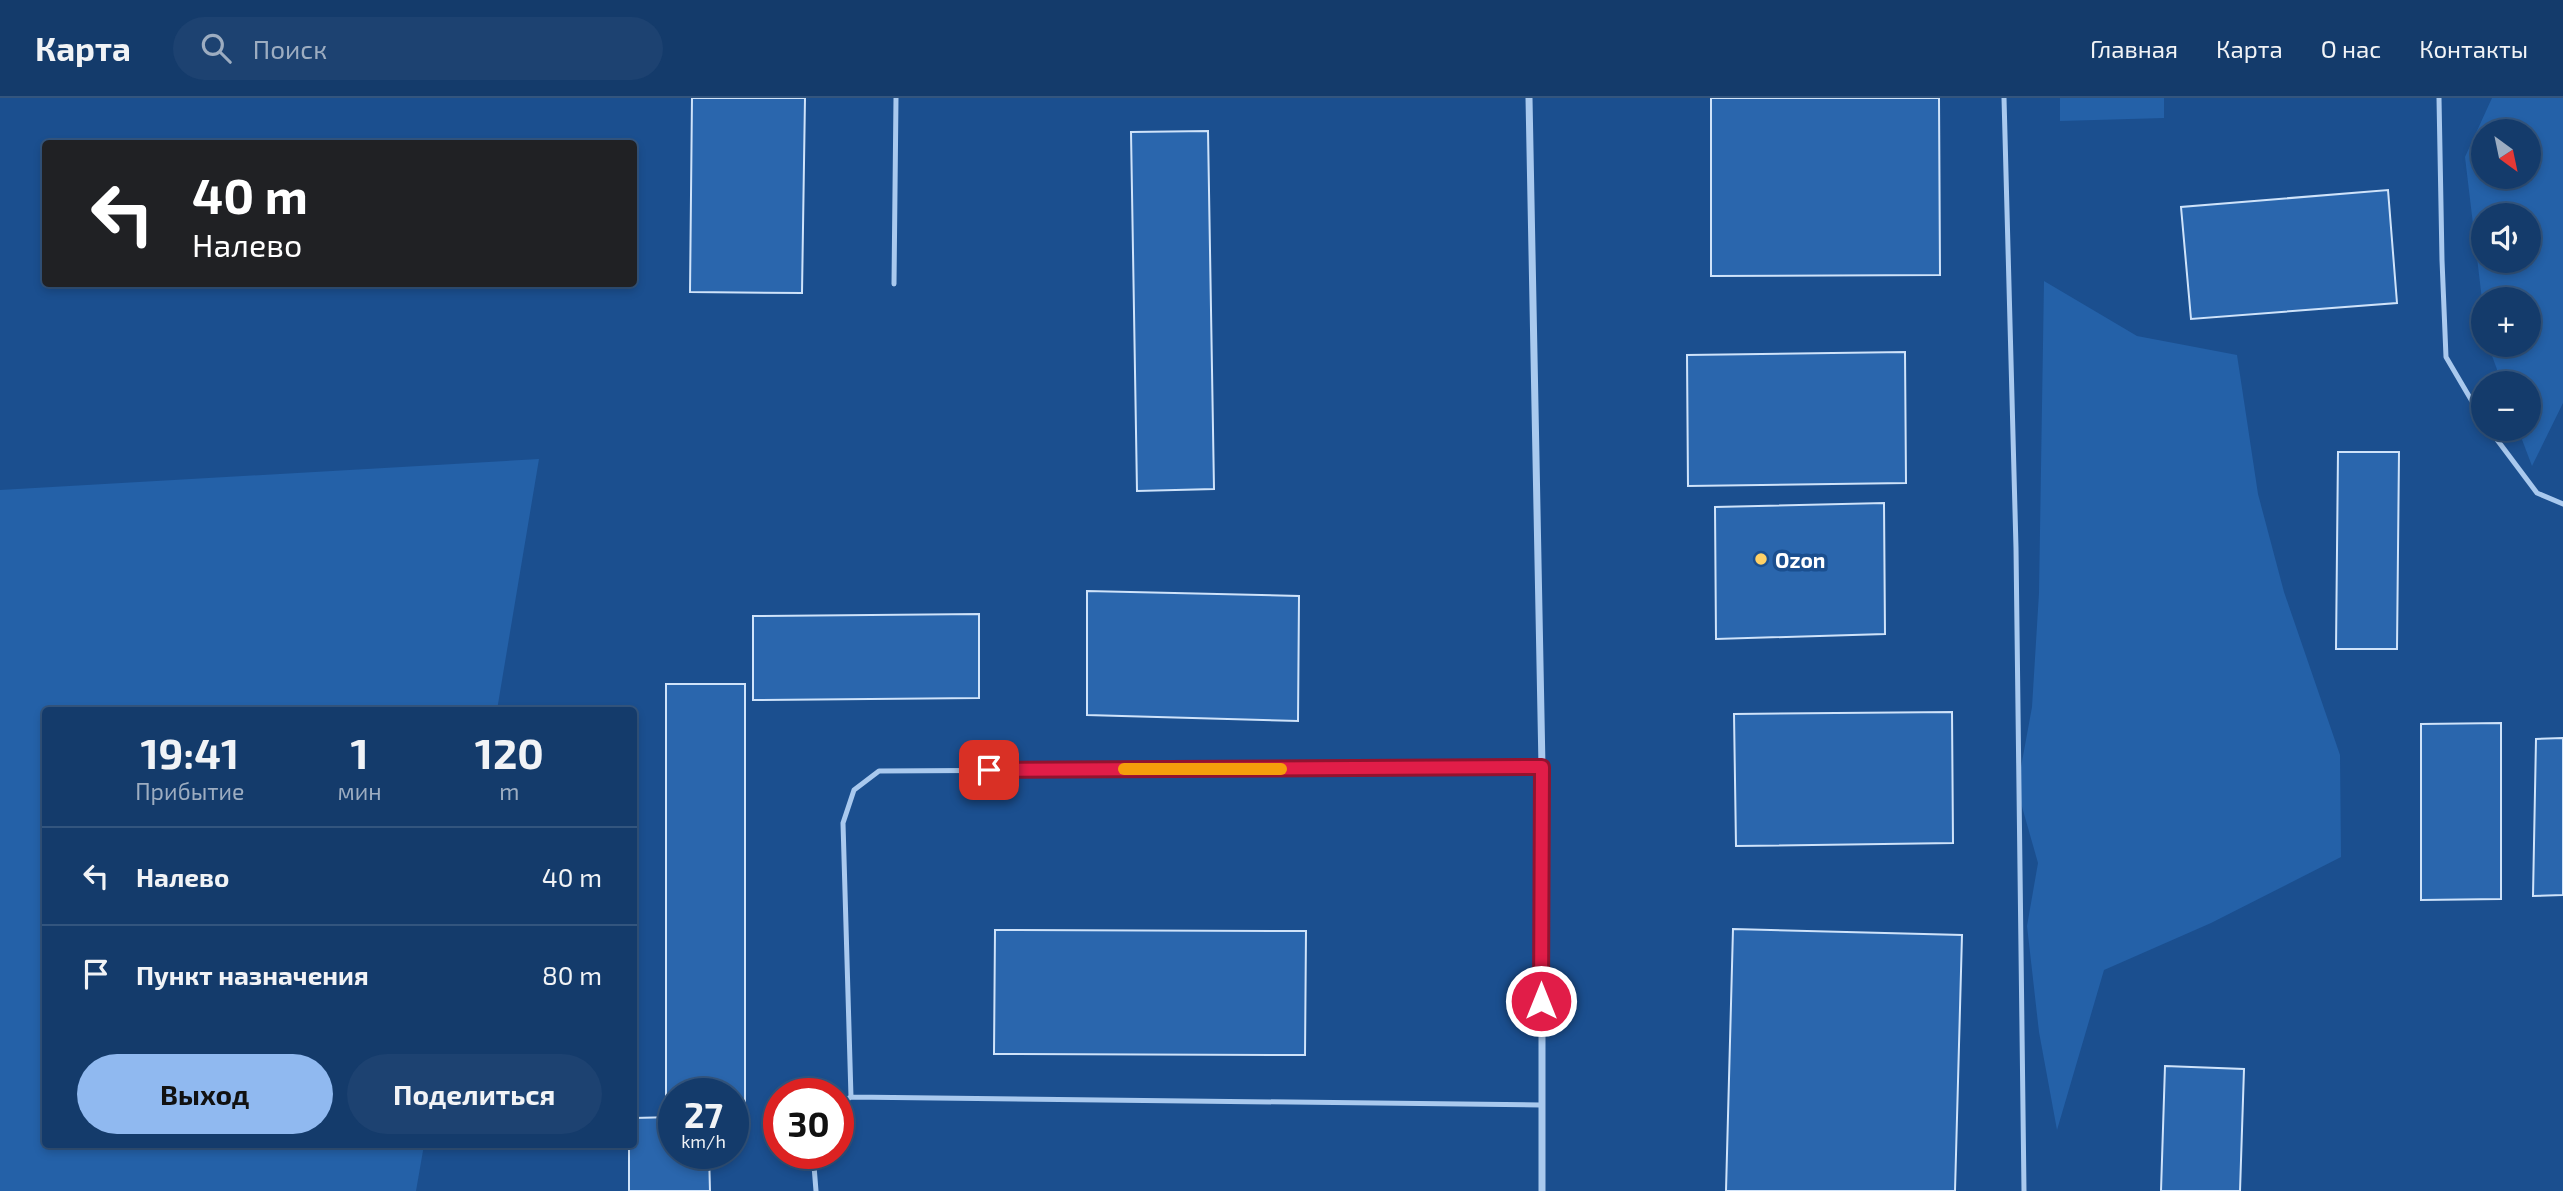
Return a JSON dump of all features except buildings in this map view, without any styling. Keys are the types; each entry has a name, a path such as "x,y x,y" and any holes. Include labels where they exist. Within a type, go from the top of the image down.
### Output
{"street":[{"path":"1529,98 1542,767 1542,1191"}],"lane":[{"path":"894,284 896,98"},
{"path":"2004,98 2016,548 2024,1191"},
{"path":"2439,98 2446,356 2471,399"},
{"path":"2498,441 2537,493 2563,504"},
{"path":"850,1078 843,823 853,790 879,771 1542,767"},
{"path":"854,1097 1541,1105"},
{"path":"814,1169 816,1191"}],"shaded area":[{"path":"2060,98 2164,98 2164,118 2060,121"},
{"path":"2492,98 2563,98 2563,403 2532,466 2523,441 2541,441 2541,371 2498,371 2492,357 2541,357 2541,287 2480,287 2479,273 2541,273 2541,203 2471,203 2471,207 2465,157 2471,144 2471,189 2541,189 2541,119 2482,119"},
{"path":"2044,281 2137,336 2237,355 2258,494 2284,592 2340,755 2341,857 2211,923 2104,970 2057,1130 2039,1032 2027,926 2038,863 2017,789 2032,707 2039,593"},
{"path":"539,459 498,707 42,707 42,1148 423,1148 416,1191 0,1191 0,490"}],"slow traffic":[{"path":"1124,769 1281,769"}],"place":[{"name":"Ozon","path":"1761,559"}],"route":[{"path":"989,770 1542,767 1541,1001"}]}
